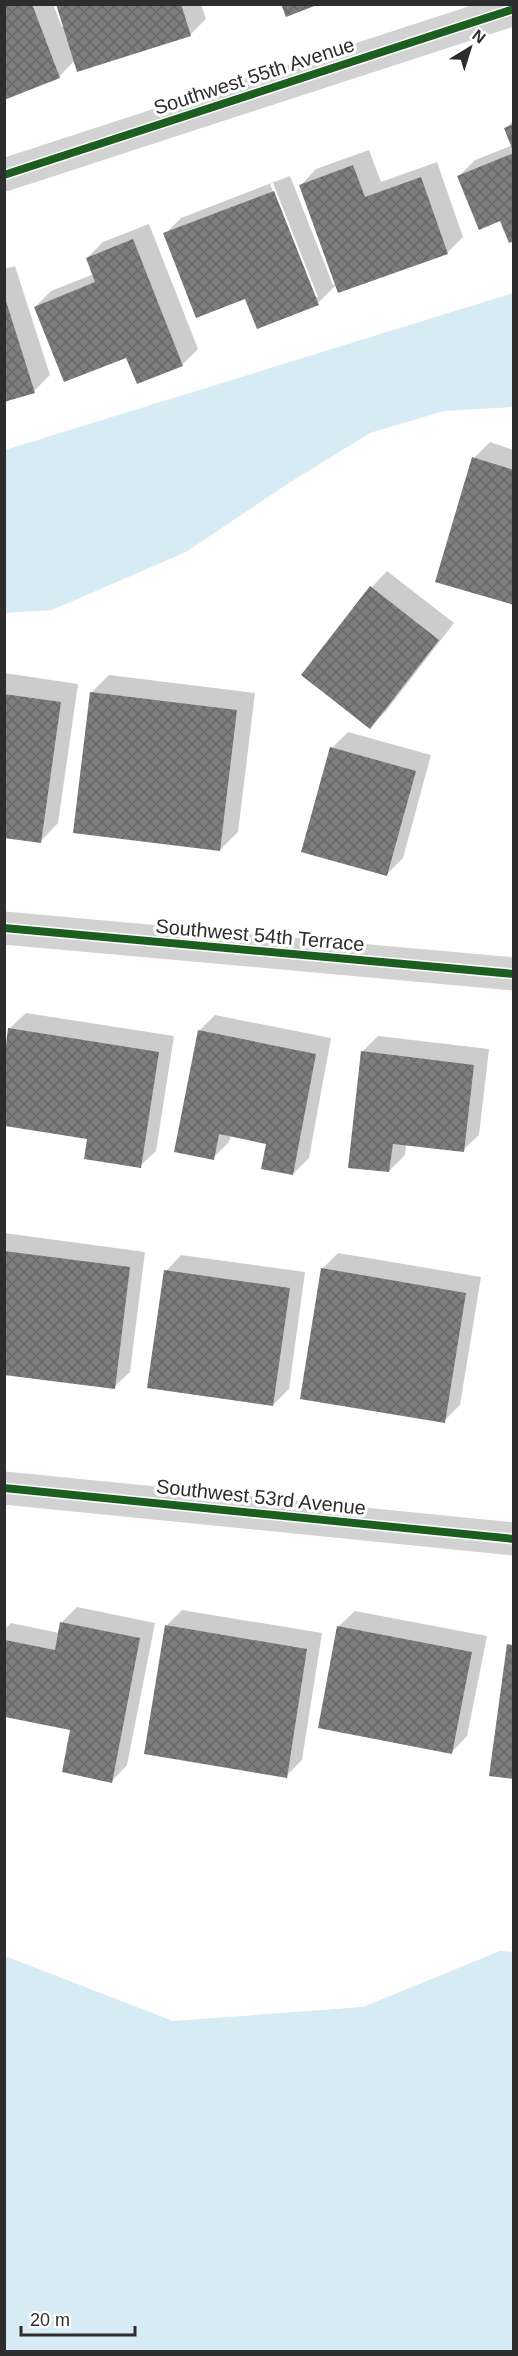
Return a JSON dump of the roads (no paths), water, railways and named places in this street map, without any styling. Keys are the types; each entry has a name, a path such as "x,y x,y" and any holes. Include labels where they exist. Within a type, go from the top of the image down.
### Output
{"street":[{"name":"Southwest 55th Avenue","path":"4,175 513,9"},
{"name":"Southwest 54th Terrace","path":"4,928 513,974"},
{"name":"Southwest 53rd Avenue","path":"4,1488 513,1539"}],"water":[{"path":"513,293 513,407 444,411 370,433 289,483 186,552 52,610 5,613 5,450"},
{"path":"500,1951 514,1952 513,2351 5,2351 5,1956 173,2021 363,2007"}]}
